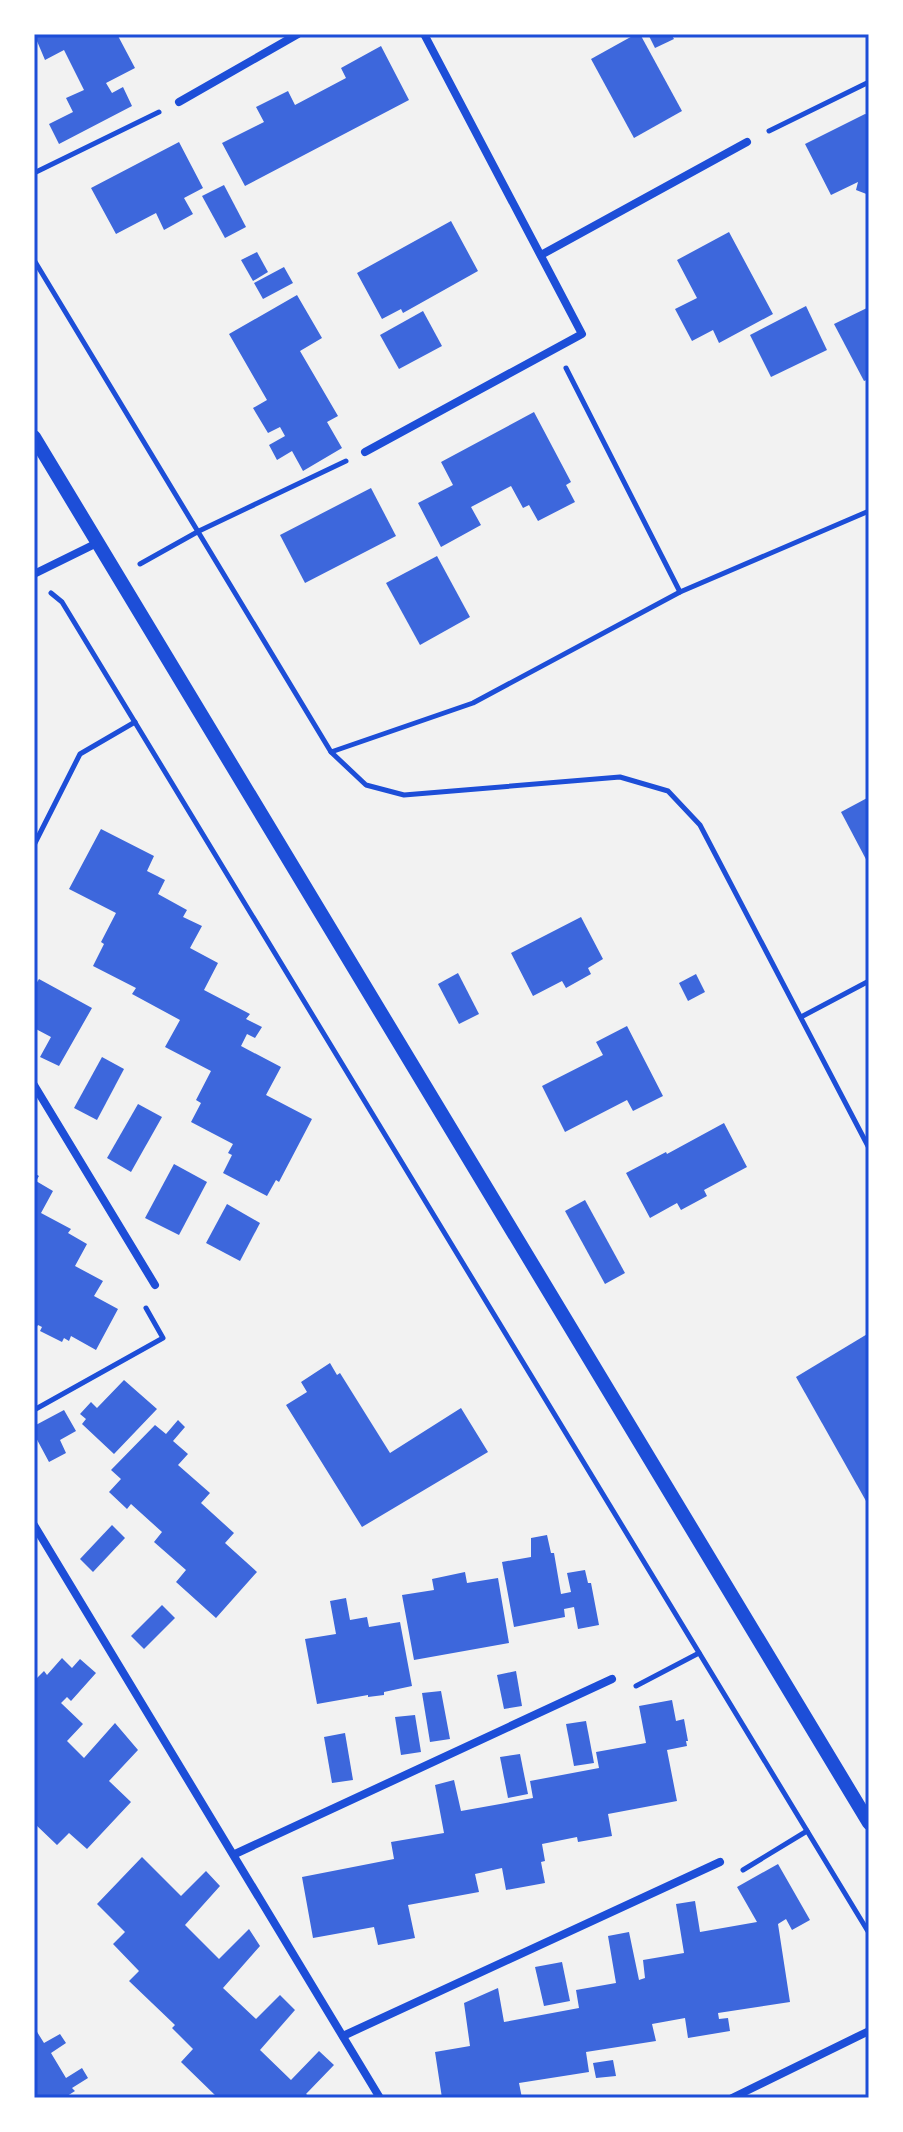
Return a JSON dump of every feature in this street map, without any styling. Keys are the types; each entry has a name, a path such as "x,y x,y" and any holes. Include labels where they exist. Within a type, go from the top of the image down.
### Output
{"street":[{"path":"179,102 298,34"},
{"path":"365,452 582,334 424,34"},
{"path":"541,255 747,142"},
{"path":"34,437 869,1823"},
{"path":"34,574 97,543"},
{"path":"34,1085 155,1285"},
{"path":"34,1525 380,2098"},
{"path":"235,1854 612,1679"},
{"path":"343,2036 720,1862"},
{"path":"732,2098 869,2031"}],"path":[{"path":"747,142 869,82"},
{"path":"34,173 179,102"},
{"path":"34,260 331,752 366,785 404,795 620,777 668,791 700,825 869,1148"},
{"path":"555,348 680,592"},
{"path":"118,576 199,531 365,452"},
{"path":"331,752 473,703 680,592 869,511"},
{"path":"43,586 62,602 869,1933"},
{"path":"34,845 80,754 135,722"},
{"path":"801,1017 869,981"},
{"path":"34,1410 163,1338"},
{"path":"612,1679 636,1686 699,1653"},
{"path":"720,1862 742,1871 807,1831"}],"building":[{"path":"34,34 117,34 135,68 106,83 112,93 123,87 132,106 59,144 49,124 73,112 66,98 84,90 64,50 45,60"},
{"path":"640,34 682,111 634,138 591,59"},
{"path":"648,34 671,34 674,39 655,48"},
{"path":"381,46 409,100 245,186 222,143 264,122 256,107 288,91 295,105 346,78 341,68"},
{"path":"865,114 869,115 869,195 856,190 858,182 831,195 805,144"},
{"path":"179,142 203,188 184,198 193,214 164,230 156,213 116,234 91,188"},
{"path":"224,185 246,227 225,238 202,196"},
{"path":"451,221 478,271 403,313 401,309 382,319 357,273"},
{"path":"729,232 773,314 719,343 713,330 692,341 675,309 697,298 677,260"},
{"path":"257,252 268,272 253,281 241,260"},
{"path":"284,267 293,283 263,299 254,283"},
{"path":"297,295 322,338 300,351 338,416 327,422 342,448 303,471 292,451 277,460 269,445 285,436 280,427 268,433 253,408 267,400 229,334"},
{"path":"806,306 827,350 771,377 750,335"},
{"path":"869,307 869,379 864,381 834,324"},
{"path":"423,311 442,346 399,369 380,335"},
{"path":"534,412 571,482 566,485 575,502 538,521 529,505 523,508 511,486 471,507 481,525 441,547 418,503 453,485 441,462"},
{"path":"371,488 396,536 305,583 280,535"},
{"path":"437,556 470,617 420,645 386,583"},
{"path":"869,797 869,865 841,812"},
{"path":"101,829 154,856 147,871 165,880 158,894 187,910 183,917 202,926 190,948 218,963 204,990 250,1014 246,1019 262,1027 255,1038 247,1034 241,1046 281,1067 266,1095 312,1119 279,1182 276,1180 267,1196 223,1173 232,1155 228,1153 233,1144 191,1122 201,1103 196,1100 211,1071 165,1047 180,1020 132,994 136,988 93,966 116,913 69,889"},
{"path":"581,917 603,959 588,968 591,974 566,988 562,981 533,996 511,953"},
{"path":"458,973 479,1014 459,1024 438,984"},
{"path":"696,974 705,992 688,1001 679,983"},
{"path":"39,979 92,1008 59,1066 40,1057 51,1037 34,1028 34,987"},
{"path":"627,1026 663,1096 633,1111 627,1100 565,1132 542,1086 603,1055 596,1042"},
{"path":"102,1057 124,1069 97,1120 74,1108"},
{"path":"138,1104 162,1117 131,1172 107,1158"},
{"path":"724,1123 747,1167 704,1190 707,1196 681,1210 677,1203 650,1218 626,1173"},
{"path":"174,1164 207,1182 179,1235 145,1218"},
{"path":"34,1173 39,1176 36,1181 53,1191 41,1213 71,1229 68,1233 87,1244 75,1266 103,1281 94,1296 118,1309 96,1350 71,1336 69,1341 64,1338 62,1342 40,1331 42,1327 38,1325 34,1331"},
{"path":"585,1200 625,1273 605,1284 565,1211"},
{"path":"227,1204 260,1223 240,1261 206,1243"},
{"path":"869,1333 869,1499 866,1501 796,1377"},
{"path":"330,1363 337,1375 340,1373 390,1453 461,1408 488,1452 362,1527 286,1405 307,1392 301,1382"},
{"path":"124,1380 157,1409 114,1454 82,1424 86,1419 80,1414 91,1402 97,1408"},
{"path":"64,1410 76,1431 60,1440 66,1453 49,1462 34,1434 34,1426"},
{"path":"178,1420 185,1427 173,1441 188,1454 178,1465 210,1493 201,1503 234,1533 225,1543 257,1572 216,1618 176,1582 186,1570 154,1542 162,1532 131,1504 127,1509 109,1492 121,1479 111,1470 155,1425 166,1434"},
{"path":"112,1525 125,1538 93,1572 80,1559"},
{"path":"547,1535 551,1553 554,1553 561,1594 571,1592 567,1573 585,1570 588,1583 591,1583 599,1625 578,1629 574,1607 564,1609 565,1617 514,1627 502,1562 531,1557 531,1538"},
{"path":"465,1572 467,1583 498,1578 509,1643 414,1660 402,1595 434,1590 432,1579"},
{"path":"346,1598 350,1620 367,1617 369,1627 400,1622 412,1686 384,1692 384,1695 317,1704 305,1639 336,1634 330,1601"},
{"path":"162,1605 175,1618 144,1649 131,1636"},
{"path":"62,1658 72,1668 80,1659 96,1673 71,1701 67,1697 61,1703 83,1724 67,1741 84,1758 115,1723 138,1750 109,1781 131,1802 87,1849 69,1833 57,1845 34,1823 34,1677 36,1679 44,1671 47,1675"},
{"path":"516,1671 522,1706 504,1709 497,1675"},
{"path":"441,1691 450,1739 430,1742 422,1693"},
{"path":"672,1700 676,1721 684,1719 688,1741 687,1746 667,1750 677,1801 608,1814 612,1836 578,1842 577,1837 542,1844 545,1883 506,1890 502,1868 475,1874 479,1892 408,1905 415,1938 378,1945 374,1927 313,1938 302,1877 394,1859 391,1842 444,1833 435,1785 454,1780 461,1811 533,1798 530,1781 599,1768 596,1752 646,1743 639,1706"},
{"path":"415,1715 421,1752 401,1755 395,1717"},
{"path":"586,1721 594,1763 574,1766 566,1724"},
{"path":"345,1733 353,1780 332,1783 324,1737"},
{"path":"520,1754 528,1794 508,1798 500,1757"},
{"path":"142,1857 181,1896 206,1871 220,1886 185,1925 219,1959 249,1929 260,1946 223,1988 256,2019 280,1995 295,2010 260,2050 291,2080 319,2051 334,2065 306,2094 311,2098 218,2098 181,2062 193,2049 172,2028 175,2025 129,1981 139,1971 113,1944 125,1932 97,1904"},
{"path":"778,1864 810,1920 792,1930 786,1919 778,1924 790,2002 718,2013 719,2019 728,2018 730,2031 688,2038 685,2018 652,2024 656,2041 586,2052 589,2072 519,2083 522,2098 442,2098 435,2052 470,2046 464,2003 498,1988 504,2022 579,2008 576,1990 616,1983 608,1936 629,1932 639,1980 645,1978 643,1960 684,1953 676,1904 695,1901 700,1932 757,1922 737,1887"},
{"path":"562,1962 570,2001 544,2006 535,1967"},
{"path":"34,2027 44,2043 60,2034 66,2043 51,2053 66,2078 82,2068 88,2078 72,2088 75,2091 64,2098 34,2098"},
{"path":"613,2060 616,2076 596,2078 593,2063"}]}
